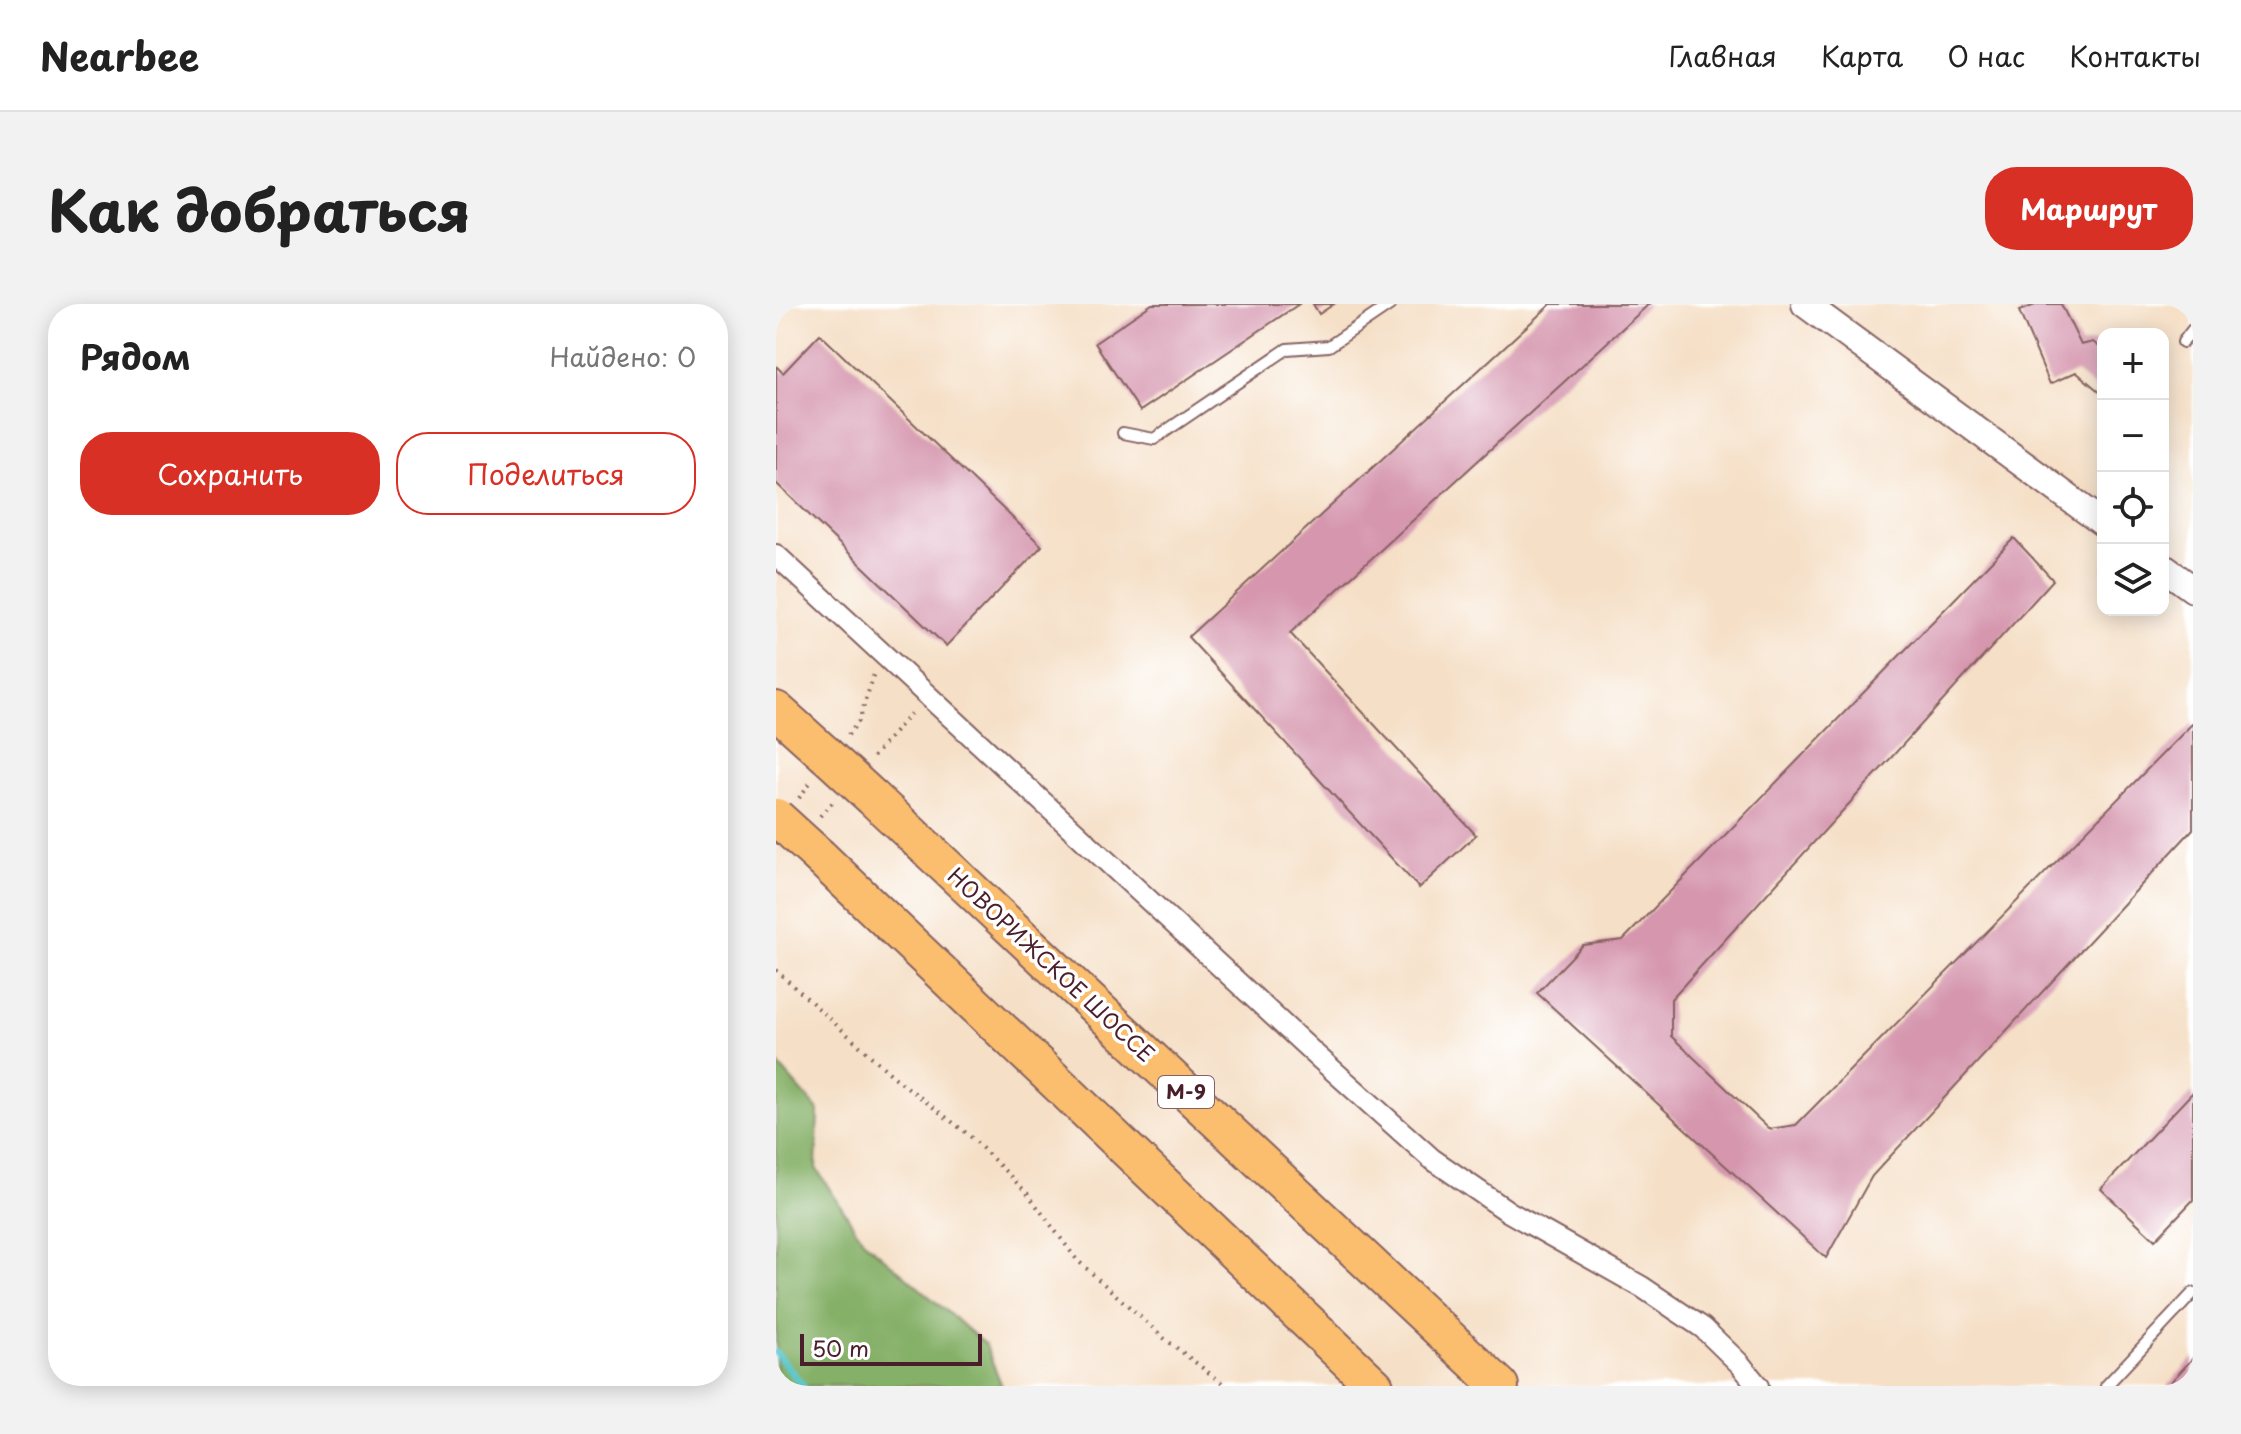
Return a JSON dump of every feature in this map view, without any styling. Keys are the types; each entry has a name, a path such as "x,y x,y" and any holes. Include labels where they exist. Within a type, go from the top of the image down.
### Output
{"highway":[{"name":"НОВОРИЖСКОЕ ШОССЕ","path":"776,710 1500,1386"},
{"path":"776,817 1375,1386"}],"street":[{"path":"1805,304 2097,519"},
{"path":"776,555 1305,1046 1432,1159 1509,1212 1642,1287 1703,1328 1758,1386"},
{"path":"2169,571 2193,589"}],"lane":[{"path":"1123,433 1154,439 1287,349 1329,346 1391,304"},
{"path":"2183,342 2193,329"},
{"path":"2106,1386 2193,1293"}],"path":[{"path":"776,970 894,1077 969,1135 1027,1193 1077,1260 1165,1339 1226,1386"}],"green space":[{"path":"776,1062 818,1110 816,1168 863,1240 985,1344 1002,1386 776,1386"}],"building":[{"path":"1152,304 1299,304 1140,411 1095,343"},
{"path":"1313,304 1334,304 1319,314"},
{"path":"1551,304 1649,304 1290,633 1476,835 1419,888 1188,637"},
{"path":"2038,304 2061,304 2081,345 2093,342 2097,345 2097,390 2076,372 2050,384 2019,311"},
{"path":"820,334 1042,546 946,646 776,483 776,366 783,373"},
{"path":"2014,538 2053,580 1671,999 1671,1036 1769,1129 1796,1125 2193,723 2193,829 1872,1176 1826,1258 1537,993 1583,945 1623,940"},
{"path":"2193,1092 2193,1200 2155,1240 2101,1189"},
{"path":"2193,1358 2193,1386 2167,1386"}],"waterway":[{"path":"776,1353 803,1386"}]}
